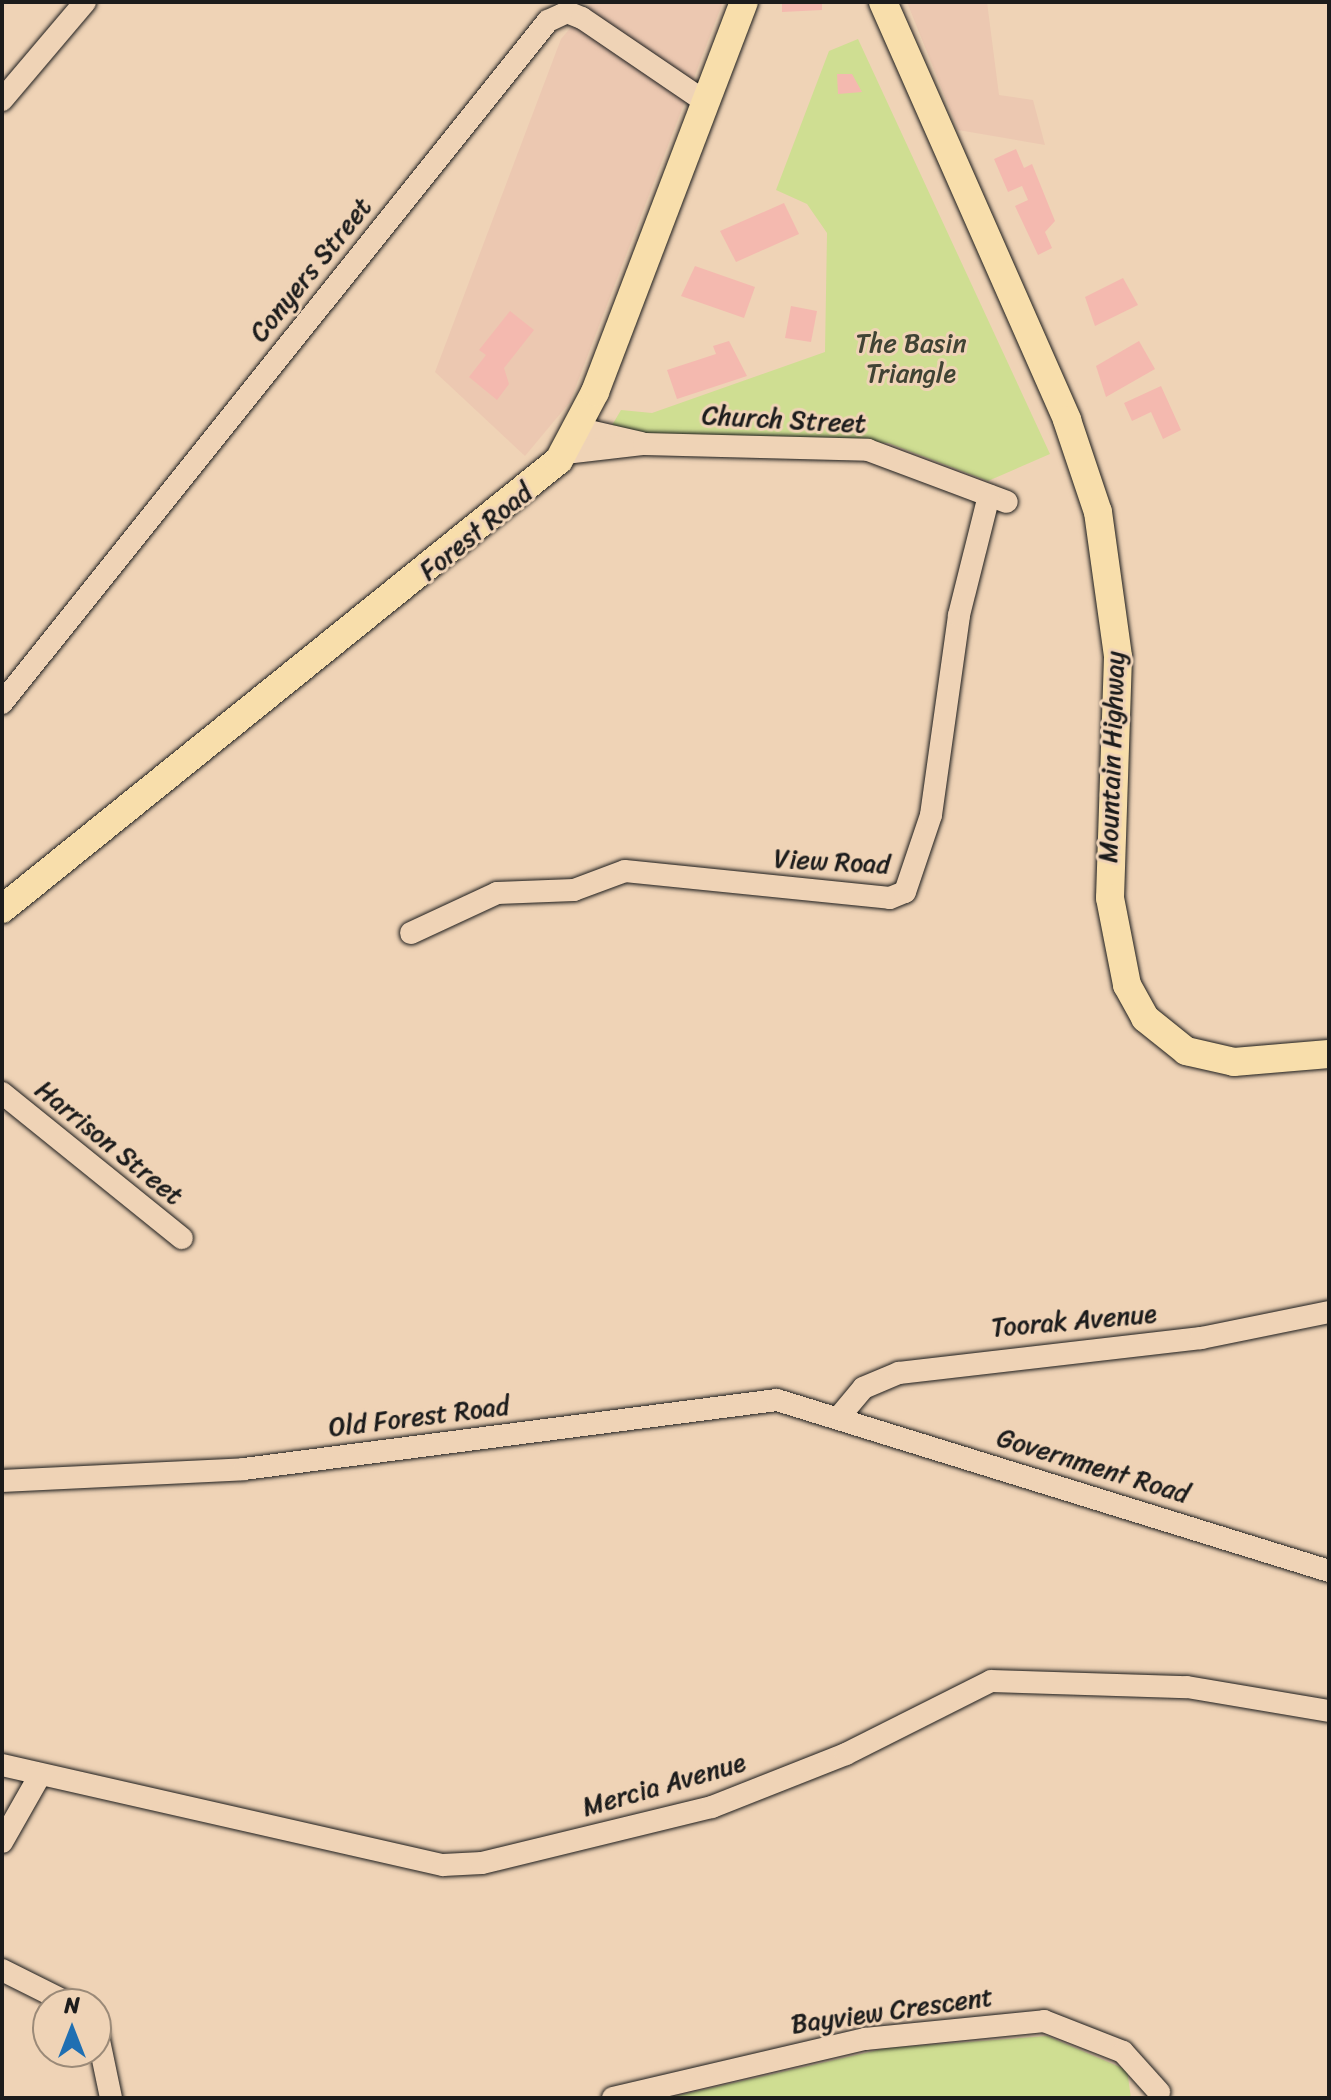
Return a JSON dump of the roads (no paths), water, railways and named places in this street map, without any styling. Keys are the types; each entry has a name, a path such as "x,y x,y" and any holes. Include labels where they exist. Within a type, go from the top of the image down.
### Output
{"main road":[{"name":"Forest Road","path":"2,909 532,489 572,441 744,2"},
{"name":"Mountain Highway","path":"883,2 1067,420 1095,501 1118,657 1107,852 1127,985 1145,1018 1186,1051 1234,1062 1329,1054"}],"street":[{"path":"2,100 85,2"},
{"name":"Conyers Street","path":"2,703 548,21 567,12 582,18 707,103"},
{"name":"Church Street","path":"572,441 868,450 998,499"},
{"name":"View Road","path":"411,933 497,893 574,890 625,871 890,898 905,892 931,815 959,615 998,499"},
{"name":"Harrison Street","path":"2,1093 182,1238"},
{"name":"Toorak Avenue","path":"839,1417 863,1388 899,1373 1201,1338 1329,1312"},
{"name":"Old Forest Road","path":"2,1481 244,1469 750,1401 777,1400 839,1417"},
{"name":"Government Road","path":"839,1417 1329,1571"},
{"name":"Mercia Avenue","path":"2,1765 39,1777 416,1862 482,1863 712,1807 846,1754 991,1681 1201,1688 1329,1711"},
{"path":"2,1842 39,1777"},
{"path":"2,1970 38,1988"},
{"name":"Bayview Crescent","path":"613,2098 865,2039 1044,2021 1123,2052 1159,2092"},
{"path":"105,2068 111,2098"}],"park label":[{"name":"The Basin Triangle","path":"911,359"}]}
